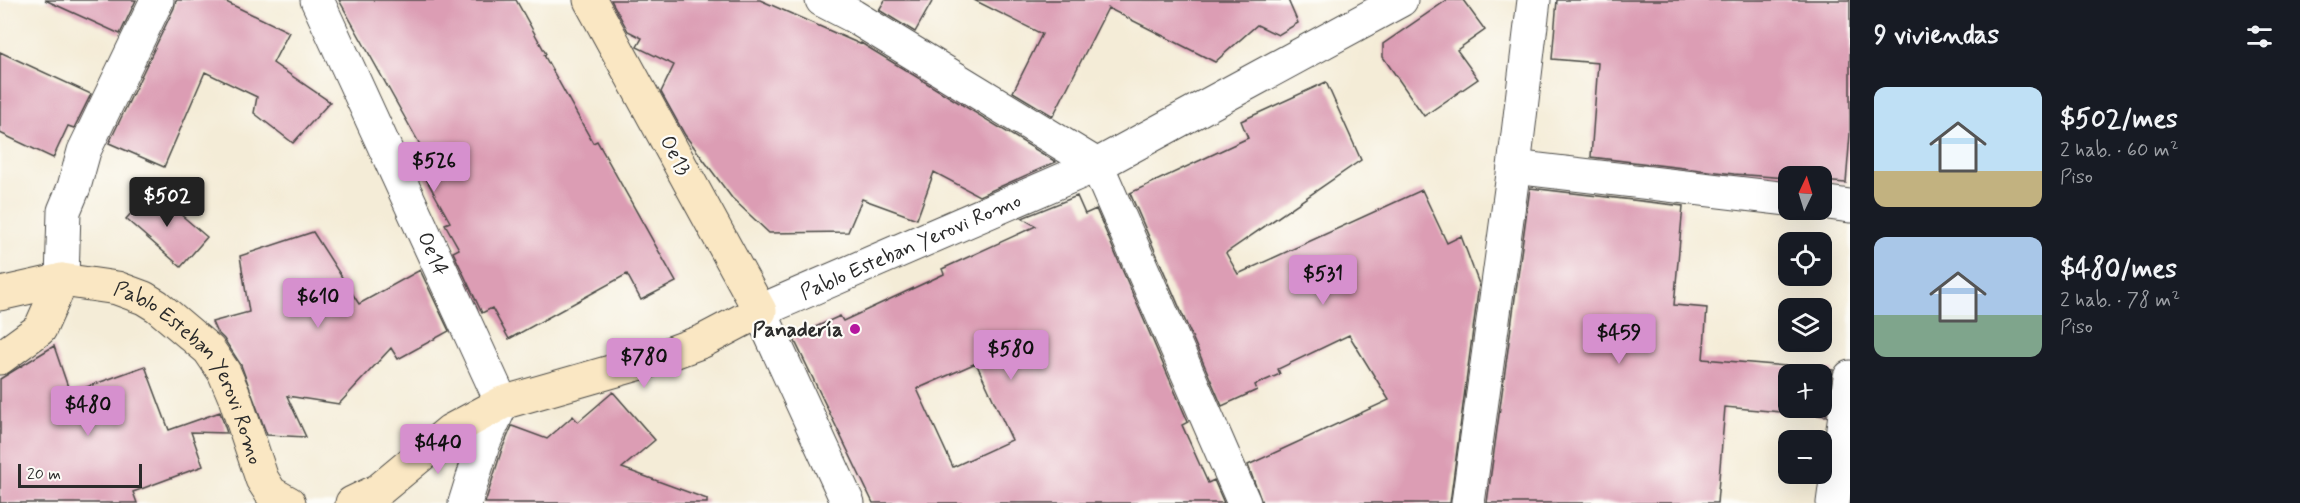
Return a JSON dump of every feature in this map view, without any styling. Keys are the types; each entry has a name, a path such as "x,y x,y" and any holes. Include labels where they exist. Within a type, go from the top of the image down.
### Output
{"main road":[{"name":"Oe13","path":"590,0 760,311"},
{"name":"Pablo Esteban Yerovi Romo","path":"0,294 62,280 117,288 144,298 165,312 209,350 224,372 262,478 271,493 289,503"},
{"path":"0,358 40,329 62,280"},
{"name":"Pablo Esteban Yerovi Romo","path":"352,503 379,490 450,432 502,403 652,360 703,340 760,311"}],"street":[{"path":"62,280 64,212 84,151 157,0"},
{"path":"822,0 857,8 1097,165 1244,503"},
{"name":"Pablo Esteban Yerovi Romo","path":"760,311 1097,165 1401,0"},
{"path":"1468,503 1514,167 1534,0"},
{"name":"Oe14","path":"313,2 502,403"},
{"path":"1514,167 1778,198"},
{"path":"1832,204 1850,206"},
{"path":"760,311 848,503"},
{"path":"1833,503 1850,377"},
{"path":"465,503 484,442 502,403"}],"building":[{"path":"45,0 136,0 120,34"},
{"path":"176,0 222,0 289,32 273,63 330,102 293,143 254,113 257,97 205,72 164,167 109,143"},
{"path":"339,0 516,0 593,143 597,141 676,282 641,300 627,274 509,339 492,308 482,313 453,252 459,249 445,224 450,222 416,161 437,175"},
{"path":"611,0 760,0 861,43 1056,162 979,196 934,172 917,219 862,199 848,232 769,233 732,198 685,135 661,92 674,65 637,47 642,38 628,31"},
{"path":"885,0 933,0 915,32 879,10"},
{"path":"974,0 1288,0 1298,23 1278,35 1257,25 1215,62 1108,8 1053,116 1013,92 1042,34"},
{"path":"1447,0 1463,0 1485,30 1457,50 1478,79 1424,116 1383,57 1383,44"},
{"path":"1557,0 1850,0 1850,134 1846,183 1832,182 1832,166 1778,166 1778,177 1591,157 1598,63 1552,59"},
{"path":"0,52 91,94 74,128 68,126 53,158 0,133"},
{"path":"1326,82 1361,160 1226,253 1238,274 1422,190 1447,243 1461,236 1479,284 1450,503 1262,503 1248,465 1389,400 1349,335 1278,369 1280,374 1255,385 1257,390 1222,406 1130,193 1248,138 1241,121"},
{"path":"1530,188 1683,206 1674,305 1707,308 1703,359 1778,365 1778,412 1725,407 1717,503 1487,503"},
{"path":"152,190 207,237 181,267 126,219"},
{"path":"1077,196 1085,214 1096,209 1188,422 1182,425 1208,483 1214,480 1224,503 873,503 793,337 840,316 843,321 944,274 942,269 1036,226 1022,218","holes":["976,363 1012,440 953,467 917,389"]},
{"path":"313,232 359,304 420,270 449,331 398,359 391,348 339,404 287,396 306,437 267,435 241,365 212,322 249,312 240,256"},
{"path":"54,346 70,393 145,366 169,430 220,412 227,433 191,432 203,466 133,492 137,503 0,503 0,379"},
{"path":"613,392 655,440 622,468 707,499 707,503 485,503 502,449 512,426 547,439 573,416 578,422"}],"place":[{"name":"Panadería","path":"855,329"}]}
